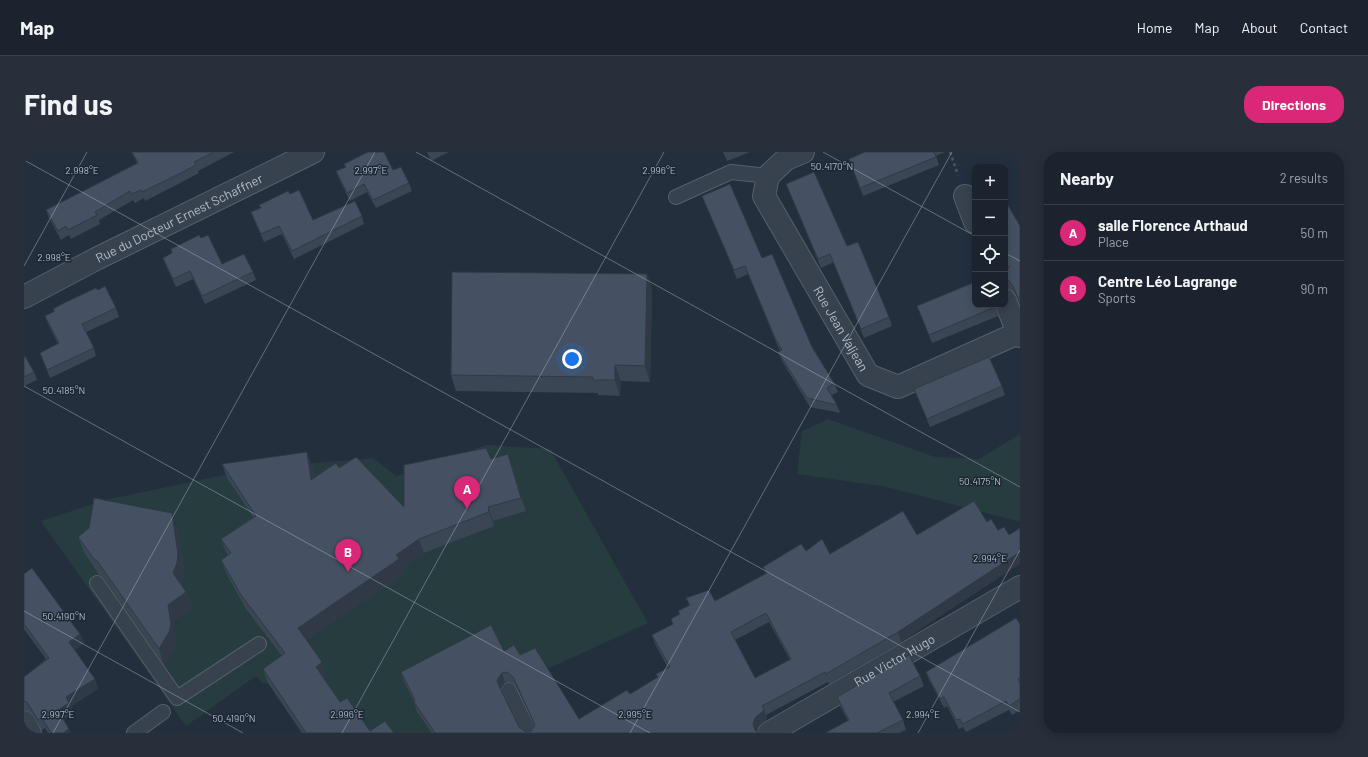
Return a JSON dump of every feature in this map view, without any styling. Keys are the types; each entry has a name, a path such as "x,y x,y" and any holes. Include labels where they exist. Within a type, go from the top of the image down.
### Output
{"street":[{"name":"Rue du Docteur Ernest Schaffner","path":"24,297 96,259 313,152"},
{"path":"768,176 786,159 803,152"},
{"name":"Rue Jean Valjean","path":"768,176 764,196 868,375 898,387 1019,334 1008,307"},
{"path":"965,196 972,214"},
{"name":"Rue Victor Hugo","path":"769,733 1020,587"},
{"path":"24,722 30,733"}],"lane":[{"path":"676,197 731,172 768,176"},
{"path":"97,583 178,698 259,644"},
{"path":"508,690 530,733"},
{"path":"134,733 163,712"}],"green space":[{"path":"828,419 935,457 979,459 1020,434 1020,522 887,487 797,474 802,431"},
{"path":"486,445 550,449 648,623 530,677 518,655 464,733 302,733 268,683 262,683 256,676 186,726 41,521 105,500 257,468 373,458 396,476"}],"building":[{"path":"132,152 214,152 194,162 196,165 181,173 142,192 141,190 132,194 130,191 95,212 97,215 68,230 66,226 58,231 46,210 138,163"},
{"path":"368,152 384,152 393,170 401,167 409,183 373,200 364,184 347,193 336,171 346,167 344,164"},
{"path":"865,152 934,152 936,157 860,188 849,159"},
{"path":"814,172 847,246 858,242 889,317 861,329 830,254 818,259 786,184"},
{"path":"730,184 762,258 772,254 812,347 834,383 827,388 837,405 807,398 778,352 782,350 775,338 745,266 734,270 702,196"},
{"path":"299,190 313,220 355,201 362,216 292,251 279,226 261,234 251,212 261,208 259,205 288,191 290,194"},
{"path":"1008,205 1020,226 1020,297 1018,298 1013,286 1008,280"},
{"path":"199,235 201,238 208,235 222,264 244,254 253,272 202,296 190,271 173,279 163,258 172,253 171,249"},
{"path":"452,272 647,274 645,366 615,365 615,380 593,380 593,377 451,375"},
{"path":"972,283 972,308 993,308 929,335 917,306"},
{"path":"105,286 116,308 82,324 94,348 47,370 40,353 59,343 45,316 55,311 53,309 66,302 96,288 98,290"},
{"path":"25,356 34,372 24,377 24,357"},
{"path":"989,357 1002,386 927,419 914,389"},
{"path":"486,448 491,459 508,454 521,498 488,507 489,512 419,539 396,555 399,559 298,628 322,662 316,667 340,702 347,698 370,731 385,721 394,733 306,733 263,669 285,653 241,595 221,560 231,553 221,539 256,516 222,464 307,452 311,480 336,463 339,468 356,457 404,507 404,465"},
{"path":"94,498 172,513 178,554 177,563 173,573 186,592 168,605 171,624 169,632 159,649 98,562 94,559 78,537 89,528"},
{"path":"974,501 987,522 991,519 998,530 1004,527 1009,535 1020,528 1020,552 898,632 826,674 825,672 762,706 764,710 755,718 753,724 758,733 435,733 414,702 415,700 401,672 491,625 504,651 514,645 520,655 535,648 579,719 627,690 630,694 658,677 656,674 670,667 652,635 673,624 671,619 680,614 678,611 690,605 686,598 709,590 715,601 767,573 763,567 801,544 806,551 822,539 830,554 903,511 917,535","holes":["766,613 791,659 755,678 731,632","507,672 513,677 535,725 531,731 526,732 519,727 498,684 497,680 502,673"]},
{"path":"32,568 80,634 69,642 95,679 66,697 69,703 58,710 69,729 63,733 51,733 42,718 38,720 27,702 24,701 24,677 49,658 24,624 24,574"},
{"path":"1016,618 1020,624 1020,677 1018,679 1020,683 1020,699 1009,706 1006,701 963,724 960,719 956,720 944,697 940,699 926,672"},
{"path":"909,655 920,676 889,693 903,720 877,733 825,733 849,720 837,697"}],"place":[{"name":"salle Florence Arthaud","path":"467,509"},
{"name":"Centre Léo Lagrange","path":"348,572"}]}
